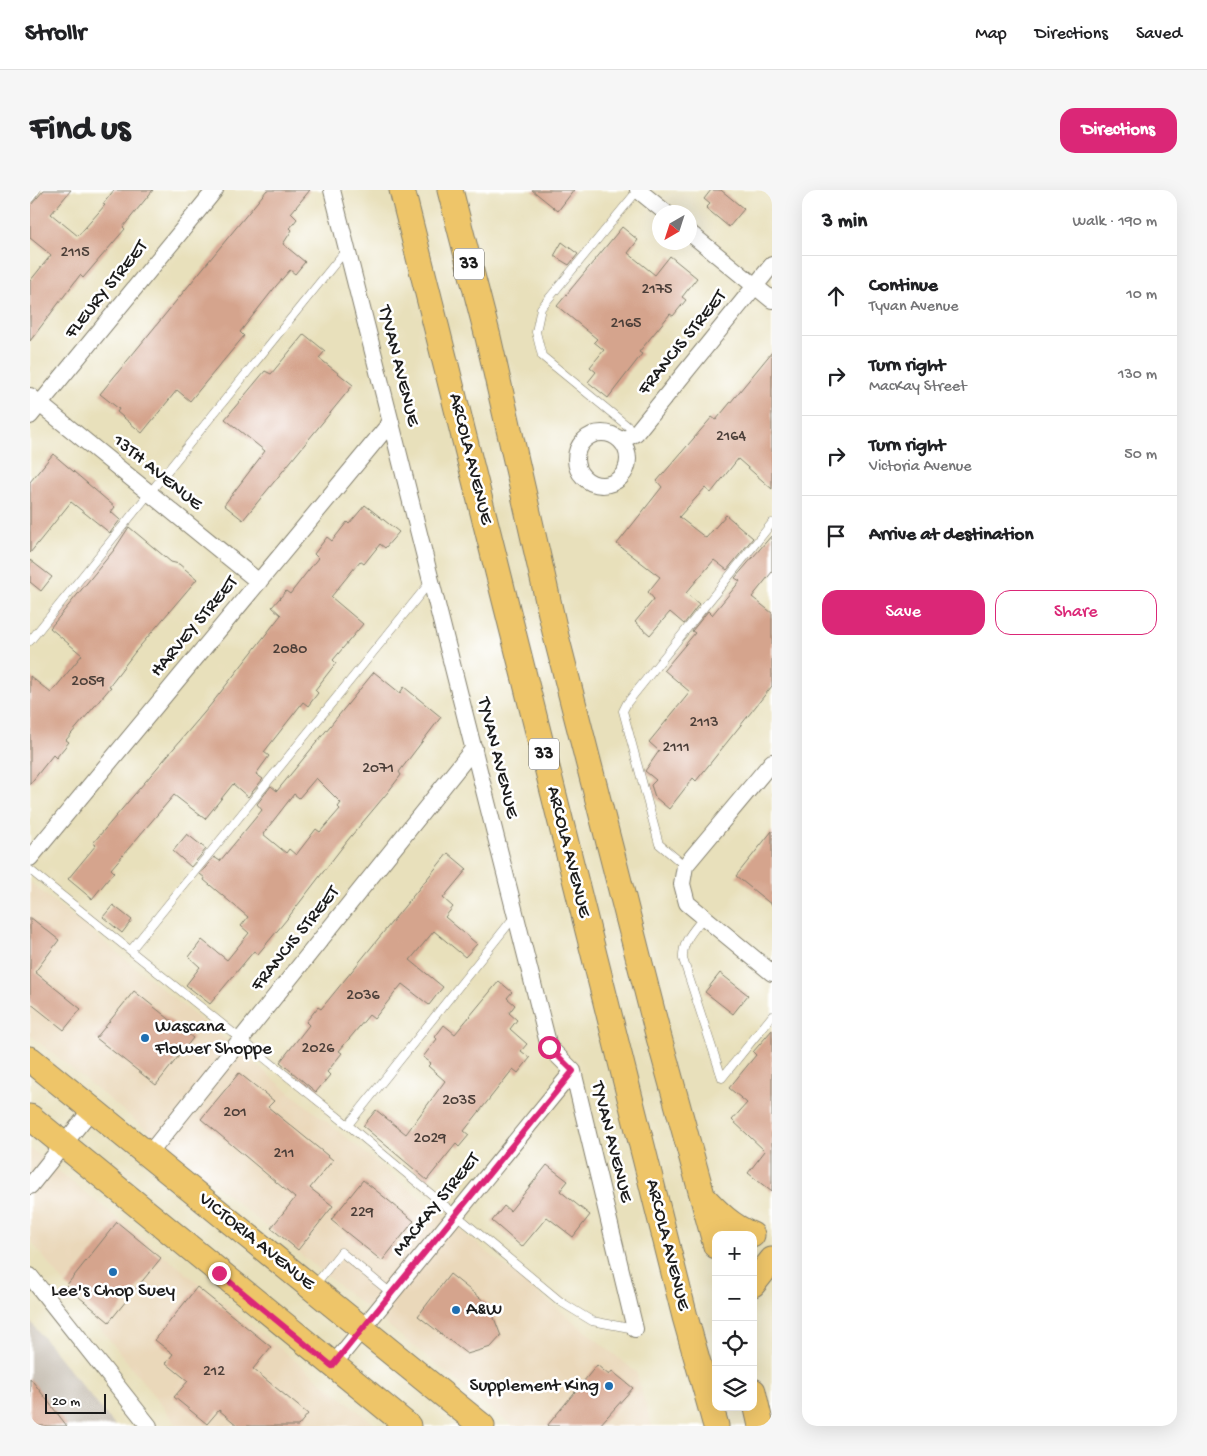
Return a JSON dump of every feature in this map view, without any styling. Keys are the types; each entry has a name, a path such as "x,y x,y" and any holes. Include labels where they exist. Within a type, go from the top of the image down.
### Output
{"main road":[{"name":"ARCOLA AVENUE","path":"402,190 685,1317 716,1426"},
{"name":"33","path":"450,190 488,337 558,646 712,1231"},
{"name":"VICTORIA AVENUE","path":"30,1059 482,1426"},
{"path":"30,1117 332,1366 408,1426"},
{"path":"702,1195 723,1218 742,1231"},
{"path":"757,1235 772,1235"},
{"path":"757,1279 772,1260"},
{"path":"685,1317 704,1426"},
{"path":"757,1409 761,1426"}],"street":[{"name":"FLEURY STREET","path":"33,406 215,190"},
{"name":"TYVAN AVENUE","path":"332,190 549,1047 573,1071 635,1328"},
{"path":"638,190 656,205"},
{"path":"697,239 772,300"},
{"name":"FRANCIS STREET","path":"621,441 636,433 772,265"},
{"name":"13TH AVENUE","path":"33,406 150,493 259,582"},
{"name":"HARVEY STREET","path":"30,858 391,422"},
{"name":"FRANCIS STREET","path":"149,1154 474,748"},
{"path":"772,762 685,866 682,884 687,903 772,973"},
{"name":"MACKAY STREET","path":"332,1366 573,1071"},
{"path":"30,1186 92,1109"},
{"path":"30,1276 149,1426"}],"lane":[{"path":"30,198 36,190"},
{"path":"636,433 542,356 536,332 540,308 638,190"},
{"path":"30,641 347,247"},
{"path":"685,866 659,844 623,711 627,703 772,523"},
{"path":"131,950 432,579"},
{"path":"30,870 348,1125 561,1302 592,1321 635,1328"},
{"path":"348,1125 516,914"},
{"path":"703,918 686,940 682,949 683,959 722,1078 772,1016"},
{"path":"312,1288 341,1252 391,1293"}],"shaded area":[{"path":"30,882 636,1372 652,1426 512,1426 30,1035"},
{"path":"30,1148 377,1426 178,1426 30,1240"},
{"path":"30,1321 115,1426 30,1426"}],"building":[{"path":"44,190 71,190 51,214 78,236 105,205 103,204 114,190 153,190 123,227 125,229 83,278 80,275 30,341 30,281 51,255 30,238 30,206"},
{"path":"267,190 310,190 291,213 297,219 290,228 292,230 283,244 305,262 295,274 290,270 276,286 240,332 244,336 190,401 177,390 142,433 117,412 119,409 100,394"},
{"path":"532,190 574,190 558,211"},
{"path":"711,190 721,190 744,209 729,227 706,208 710,204 704,199"},
{"path":"622,227 638,240 628,253 655,275 670,256 697,278 682,297 686,300 673,316 670,314 639,352 642,354 608,398 588,382 596,372 590,367 604,350 594,342 597,339 557,306"},
{"path":"562,242 578,254 569,265 554,256"},
{"path":"304,334 325,351 319,358 353,385 243,520 224,505 265,451 225,419 265,371 271,374"},
{"path":"772,352 772,489 738,459 711,493 705,488 679,517 706,538 726,515 753,538 727,570 714,560 686,593 699,604 684,624 670,612 650,635 635,622 654,599 648,592 660,577 617,544 662,487 657,481 712,417 716,420"},
{"path":"53,454 115,507 111,512 120,520 110,533 71,502 30,553 30,482"},
{"path":"365,505 399,532 385,548 380,544 364,564 360,561 331,597 363,624 333,660 336,663 315,690 318,693 308,706 303,702 264,752 269,756 256,774 263,779 248,797 233,784 205,819 174,795 111,869 114,872 92,899 68,879 96,845 93,843 209,707 281,615 272,607 286,591 290,594 318,558 314,554 327,537 332,541 347,522 349,524"},
{"path":"129,527 171,562 179,564 197,579 135,652 109,686 111,687 66,740 69,742 56,758 53,755 30,784 30,676 51,693 82,655 50,628 114,550"},
{"path":"772,535 772,572 752,597 772,613 772,686 696,781 693,778 669,809 655,797 651,785 656,780 645,771 659,751 649,742 690,692 664,670 695,633 692,631 708,611 712,615 740,581 735,578"},
{"path":"30,560 52,577 41,591 30,582"},
{"path":"374,672 400,693 404,687 441,717 399,772 401,775 287,919 258,954 254,951 210,1004 186,985 200,967 189,957 202,940 227,960 249,933 241,926 248,917 204,880 205,878 200,874 214,857 220,861 262,810 257,804 271,786 277,791","holes":["316,778 341,803 338,807 340,809 320,832 316,829 296,855 289,849 286,853 263,834 294,794 299,798"]},
{"path":"772,831 772,905 736,876"},
{"path":"187,834 206,849 191,867 173,851"},
{"path":"448,853 467,869 443,898 453,907 445,917 477,944 465,957 434,931 410,960 443,987 429,1005 402,984 374,1019 369,1015 339,1051 342,1053 327,1072 330,1075 316,1092 280,1062 309,1025 306,1022 318,1007 321,1009"},
{"path":"113,905 132,920 122,933 103,917"},
{"path":"30,917 59,940 35,972 81,1009 64,1030 30,1003"},
{"path":"720,973 748,995 733,1014 705,992"},
{"path":"499,981 512,992 507,998 515,1005 509,1013 517,1020 510,1029 527,1044 521,1051 530,1058 518,1073 513,1069 464,1131 469,1135 459,1147 456,1144 427,1180 363,1126 376,1110 406,1134 445,1081 428,1066 431,1063 423,1057 437,1039 435,1037 444,1025 455,1034"},
{"name":"Wascana Flower Shoppe","path":"134,991 193,1038 156,1085 96,1038"},
{"path":"772,1030 772,1192 748,1173 765,1151 732,1120 747,1103 729,1088 756,1055 753,1052"},
{"path":"239,1073 274,1101 268,1107 333,1160 310,1188 333,1206 298,1250 271,1228 295,1198 201,1119"},
{"path":"547,1165 568,1181 560,1191 590,1215 573,1237 547,1217 522,1247 492,1221 504,1206 510,1211"},
{"path":"363,1180 414,1221 382,1261 331,1220"},
{"name":"Lee's Chop Suey","path":"117,1222 161,1258 109,1322 66,1286"},
{"name":"A&W","path":"450,1274 489,1305 501,1336 491,1347 467,1354 418,1316"},
{"path":"197,1287 271,1347 253,1369 308,1414 298,1426 238,1426 219,1410 207,1424 174,1397 188,1381 166,1363 173,1354 155,1340"},
{"path":"597,1365 609,1375 612,1371 633,1388 599,1426 547,1426"},
{"path":"30,1378 67,1426 30,1426"}],"place":[{"name":"Wascana Flower Shoppe","path":"145,1038"},
{"name":"Lee's Chop Suey","path":"113,1272"},
{"name":"A&W","path":"456,1310"},
{"name":"Supplement King","path":"609,1386"}],"route":[{"path":"219,1273 332,1366 573,1071 562,1057 553,1052 549,1047"}]}
